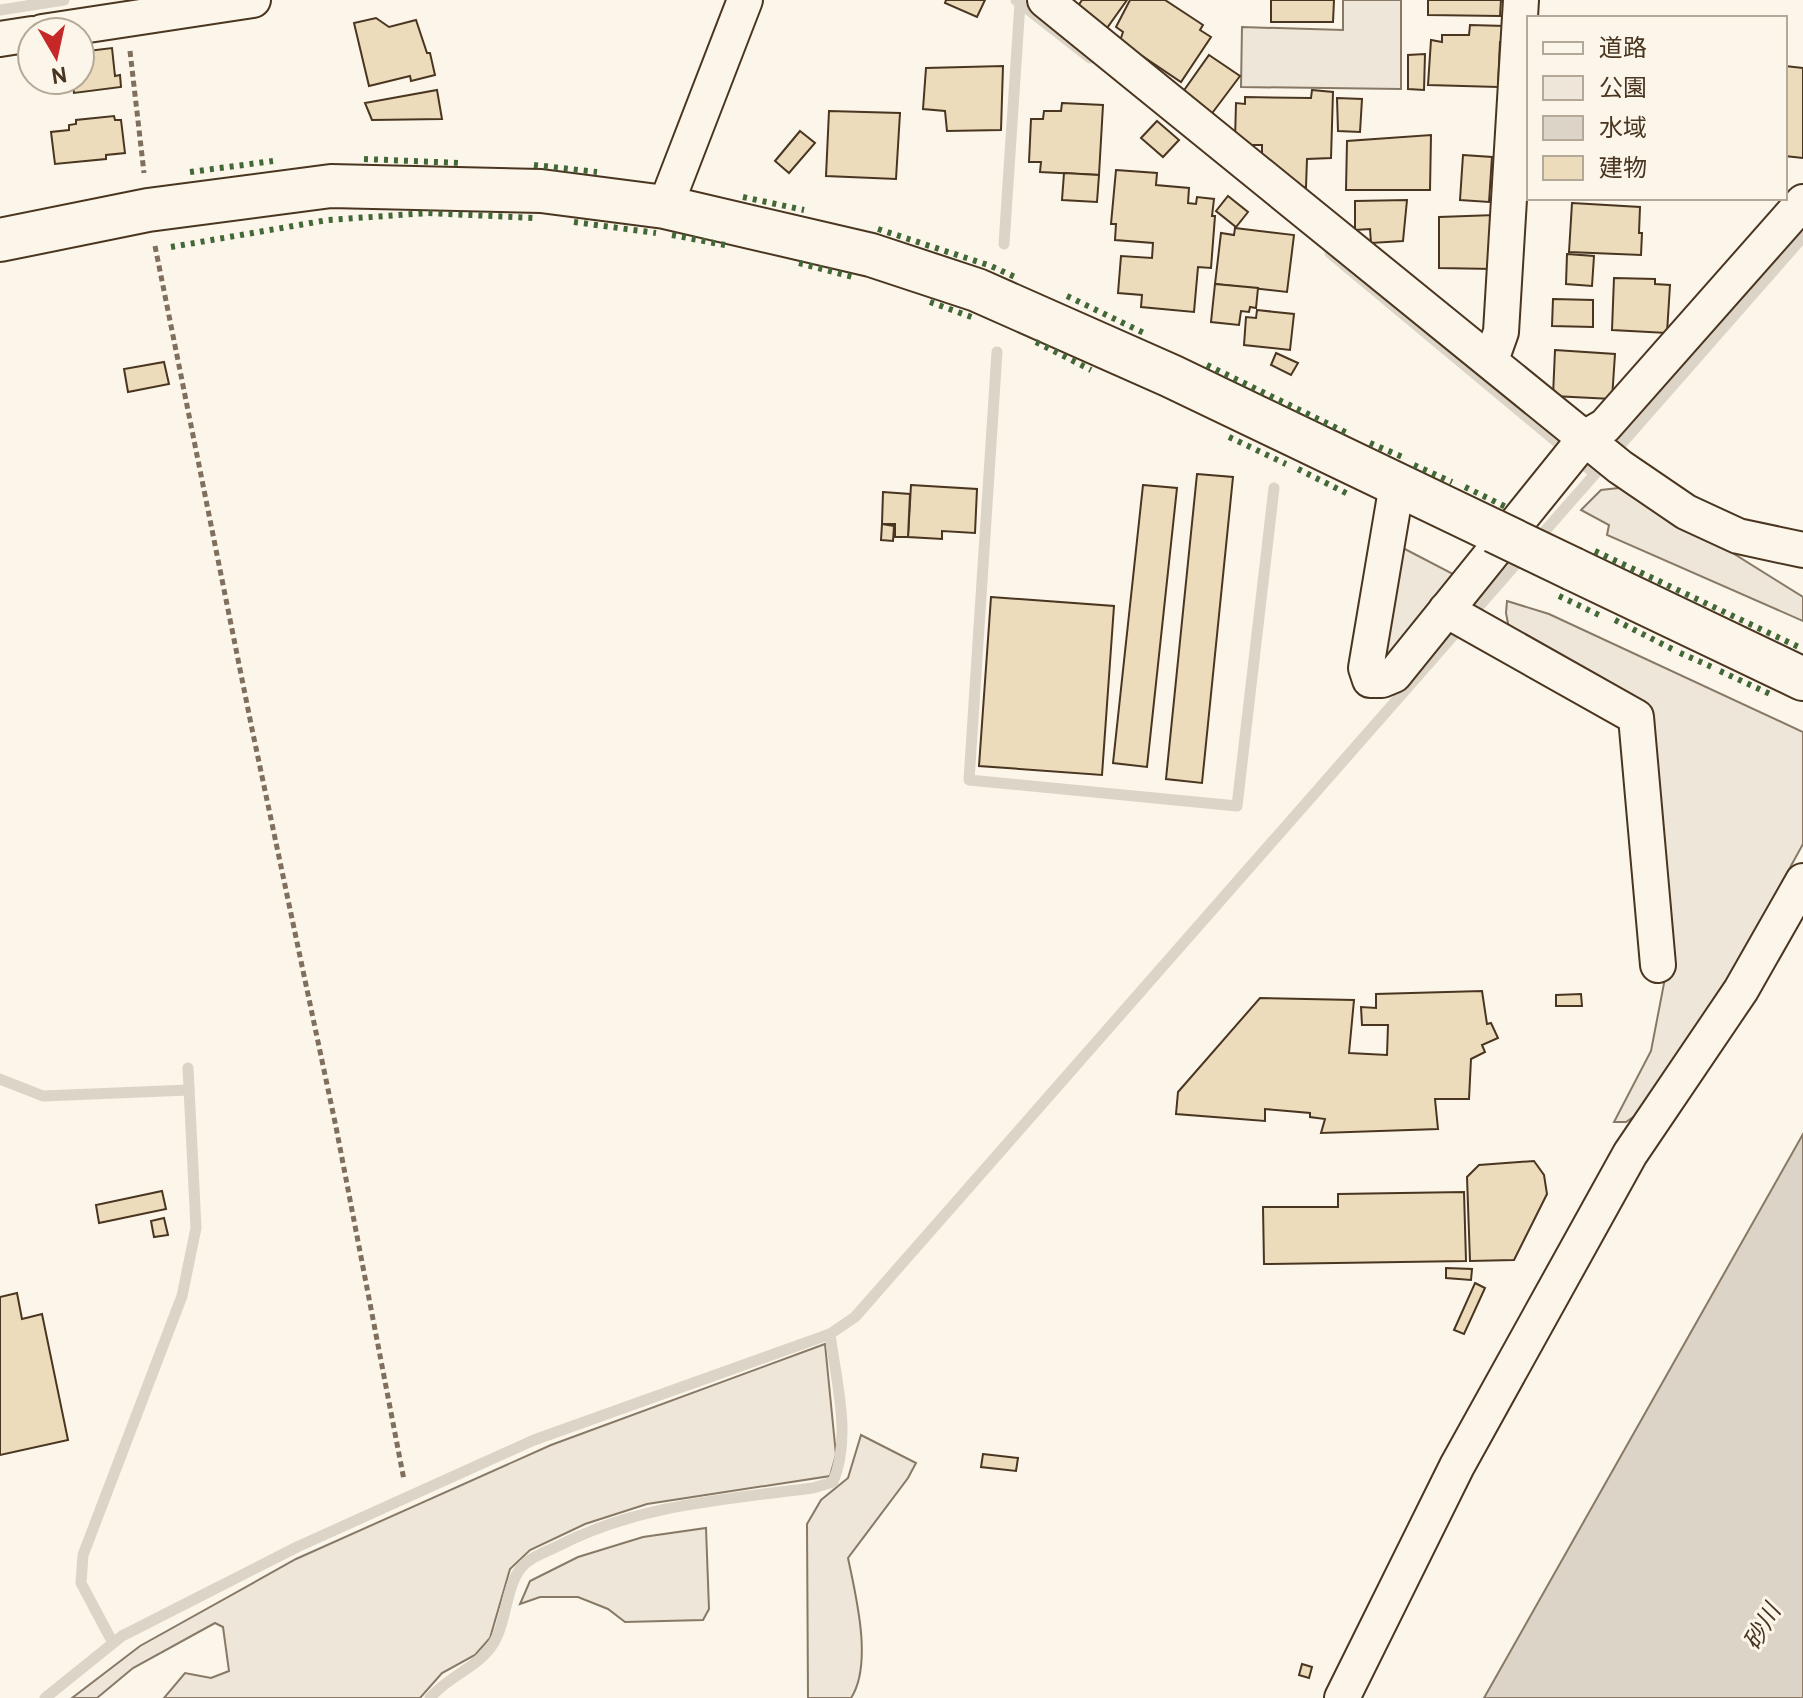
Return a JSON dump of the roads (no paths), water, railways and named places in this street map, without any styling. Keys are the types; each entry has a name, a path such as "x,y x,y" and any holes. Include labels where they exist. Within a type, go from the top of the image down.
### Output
{"street":[{"path":"96,23 253,0"},
{"path":"665,207 745,0"},
{"path":"1045,0 1491,360 1590,453 1686,512 1738,536 1803,550"},
{"path":"1491,360 1501,332 1521,0"},
{"path":"0,240 148,210 331,186 541,191 665,207 871,255 977,290 1171,376 1803,679"},
{"path":"1397,484 1366,668 1370,680 1382,680 1394,675 1459,617 1590,453 1605,426 1803,202"},
{"path":"1459,617 1636,717 1658,965"},
{"path":"1342,1698 1457,1466 1630,1154 1741,990 1803,881"}],"water":[{"name":"砂川","path":"1803,1134 1803,1698 1484,1698"}],"waterway":[{"path":"0,10 64,0"},
{"path":"1016,0 1090,58"},
{"path":"1004,244 1020,3"},
{"path":"45,1698 122,1636 297,1547 534,1440 830,1334 855,1317 1803,237"},
{"path":"1330,253 1594,473"},
{"path":"997,352 969,780 1237,806 1274,488"},
{"path":"113,1643 81,1583 83,1555 182,1296 196,1228 188,1068"},
{"path":"0,1079 43,1096 189,1090"},
{"path":"430,1698 491,1647 516,1576 525,1564 538,1555 588,1532 650,1513 715,1500 813,1488 833,1482 839,1465 842,1428 830,1334"}]}
